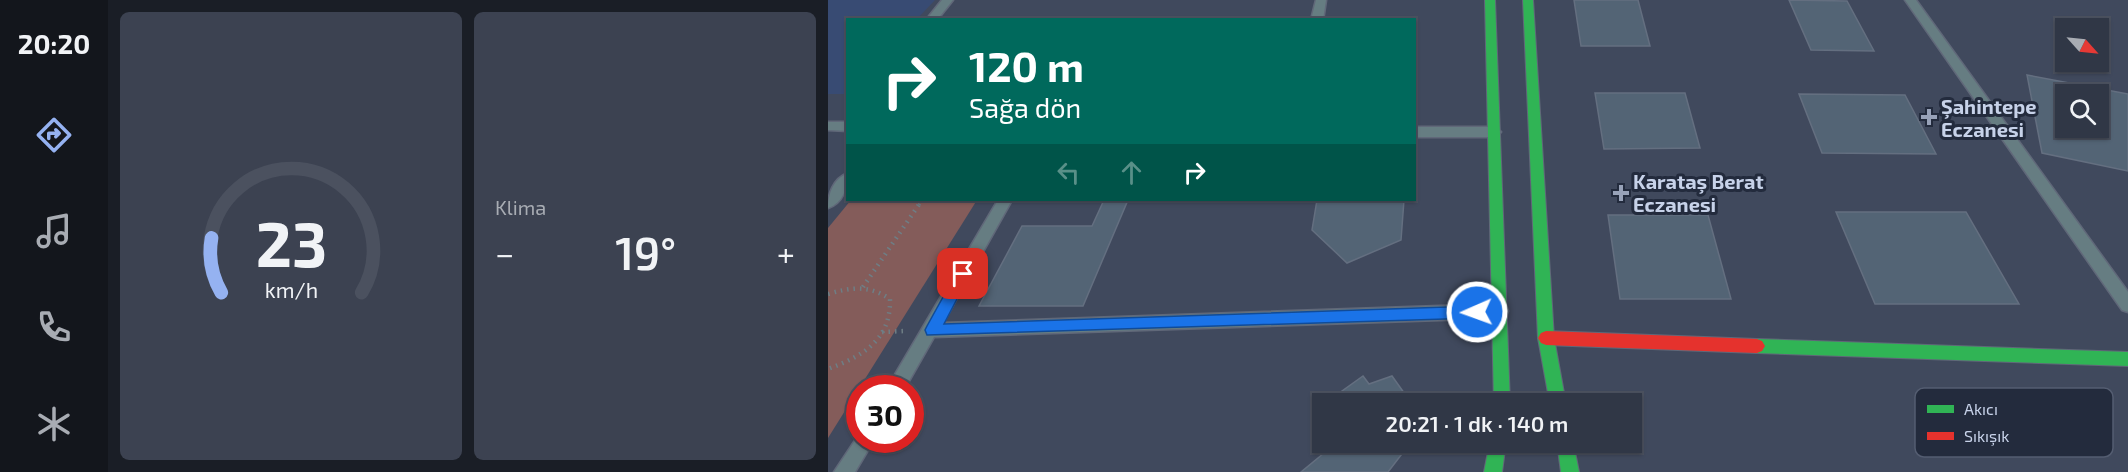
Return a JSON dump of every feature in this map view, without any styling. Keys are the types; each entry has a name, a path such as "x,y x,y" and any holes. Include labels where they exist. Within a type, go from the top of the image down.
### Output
{"street":[{"path":"933,18 948,0"},
{"path":"1317,18 1321,0"},
{"path":"1490,0 1502,393"},
{"path":"1528,0 1546,338 1555,393"},
{"path":"1910,0 2128,305"},
{"path":"1416,132 1494,132"},
{"path":"828,203 846,180"},
{"path":"904,375 1004,201"},
{"path":"932,330 1500,311"},
{"path":"1546,338 2128,359"},
{"path":"844,472 856,453"},
{"path":"1493,472 1496,453"},
{"path":"1567,453 1570,472"}],"path":[{"path":"862,287 921,201"},
{"path":"828,294 850,287 875,288 890,300 890,319 874,342 846,363 828,369"}],"shaded area":[{"path":"828,0 935,0 918,18 846,18 846,94 828,94"},
{"path":"850,201 976,201 867,375 846,375 846,409 828,438 828,228"}],"building":[{"path":"1574,0 1638,0 1650,46 1581,46"},
{"path":"1789,0 1847,1 1874,51 1811,50"},
{"path":"2027,75 2075,84 2055,84 2055,138 2109,138 2109,90 2128,94 2128,171 2042,153"},
{"path":"1595,93 1685,93 1700,148 1604,149"},
{"path":"1799,94 1905,95 1936,154 1822,153"},
{"path":"1104,201 1128,201 1083,306 979,306 1022,226 1092,226"},
{"path":"1317,201 1404,201 1401,240 1347,263 1312,230"},
{"path":"1836,212 1966,212 2019,304 1875,304"},
{"path":"1608,215 1708,215 1731,299 1620,299"},
{"path":"1363,376 1369,384 1392,376 1404,393 1339,393"},
{"path":"1324,453 1403,453 1388,472 1301,472"}],"traffic: fast":[{"path":"1490,0 1502,393"},
{"path":"1528,0 1546,338 1556,393"},
{"path":"1757,346 2128,359"},
{"path":"1493,472 1496,453"},
{"path":"1567,453 1570,472"}],"traffic: jam":[{"path":"1546,338 1757,346"}],"place":[{"name":"Şahintepe Eczanesi","path":"1929,117"},
{"name":"Karataş Berat Eczanesi","path":"1621,193"}],"route":[{"path":"963,274 932,330 1477,312"}]}
